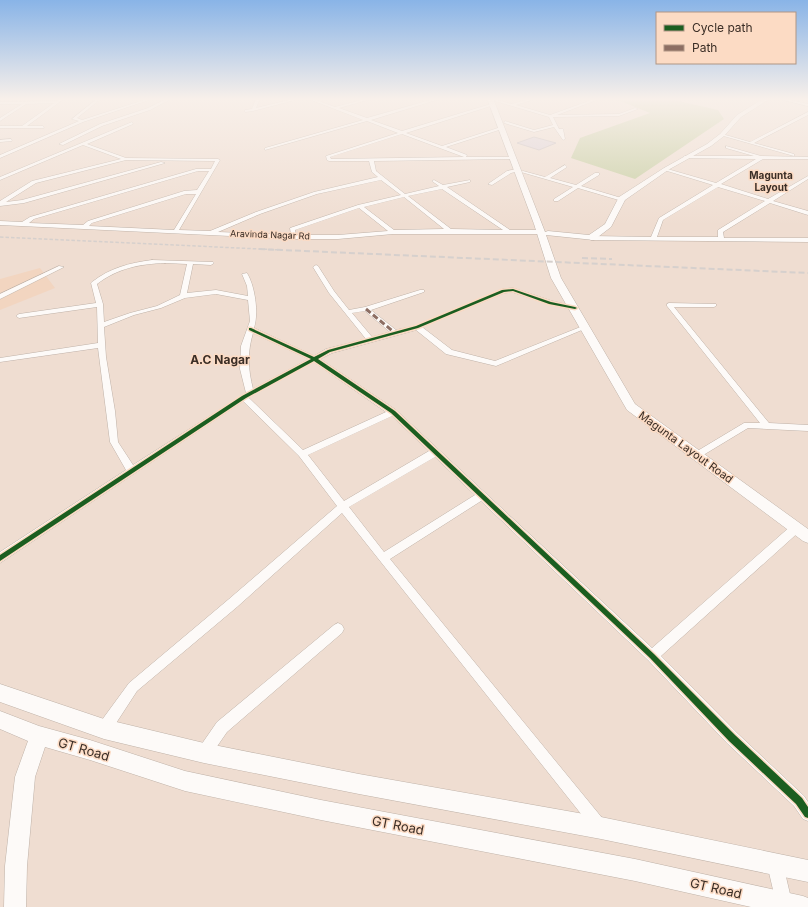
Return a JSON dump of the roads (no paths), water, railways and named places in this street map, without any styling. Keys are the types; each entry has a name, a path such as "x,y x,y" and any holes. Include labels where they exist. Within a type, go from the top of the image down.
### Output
{"street":[{"path":"0,157 38,140"},
{"path":"61,144 69,140"},
{"path":"0,179 92,140"},
{"path":"267,149 297,140"},
{"path":"380,140 328,156 329,160 512,158"},
{"path":"425,140 470,158"},
{"path":"443,147 461,140"},
{"name":"Magunta Layout Road","path":"507,140 512,158 520,171"},
{"name":"Magunta Layout Road","path":"509,140 544,233 556,278 575,308 631,407 808,536"},
{"path":"591,238 608,225 622,199 685,157 716,140"},
{"path":"738,140 806,158"},
{"path":"751,144 758,140"},
{"path":"84,144 126,159"},
{"path":"728,147 759,157"},
{"path":"654,238 661,219 718,185 759,157 769,148"},
{"path":"63,153 69,154"},
{"path":"685,157 806,158"},
{"path":"0,204 34,182 126,159"},
{"path":"102,161 108,162 126,159 218,160 176,231"},
{"path":"371,159 374,172 450,231"},
{"path":"0,204 22,202 173,160"},
{"path":"546,178 565,166"},
{"path":"666,169 808,213"},
{"path":"23,224 32,218 198,170 212,170"},
{"path":"490,184 509,172 520,171 622,199"},
{"path":"556,200 597,174"},
{"path":"721,239 720,231 770,202 808,177"},
{"path":"210,233 258,213 316,193 382,178"},
{"path":"434,181 508,231"},
{"path":"294,237 292,229 360,206 468,182"},
{"path":"84,227 90,222 186,192 199,192"},
{"path":"360,206 393,232"},
{"name":"Aravinda Nagar Rd","path":"0,223 294,237 338,237 393,232 450,231 508,231 544,233"},
{"path":"544,233 591,238 806,239"},
{"path":"183,296 190,262"},
{"path":"132,471 114,442 102,345 100,304 94,283 104,273 129,266 190,262 211,263"},
{"path":"0,297 61,266"},
{"path":"316,266 331,292 370,339"},
{"path":"245,274 250,286 253,321 245,346 244,369 247,396 302,454 383,558 601,828"},
{"path":"0,558 247,396 329,351 417,327 498,292 508,290 550,303 575,308"},
{"path":"347,312 366,309 422,291"},
{"path":"101,326 132,314 159,307 183,296 216,292 251,300"},
{"path":"20,316 100,304"},
{"path":"714,306 669,305 767,426"},
{"path":"366,309 395,333"},
{"path":"417,327 449,352 496,364 585,327"},
{"path":"250,329 315,359 393,412 652,656 732,738 799,801 808,814"},
{"path":"0,360 102,345"},
{"path":"302,454 393,412"},
{"path":"697,455 747,425 808,428"},
{"path":"104,729 133,687 233,603 343,506 435,452"},
{"path":"383,558 482,495"},
{"path":"652,656 796,528"},
{"path":"204,753 222,727 338,629"},
{"path":"0,693 104,729 204,753 360,784 601,828 808,871"},
{"name":"GT Road","path":"0,720 39,736 90,750 185,781 321,810 635,870 791,906"},
{"path":"16,907 16,866 25,777 39,736"},
{"path":"775,864 791,906"}],"railway":[{"path":"0,237 282,250"},
{"path":"259,249 808,273"},
{"path":"582,258 612,259"}],"district":[{"name":"Magunta Layout","path":"771,180"},
{"name":"A.C Nagar","path":"220,360"}]}
